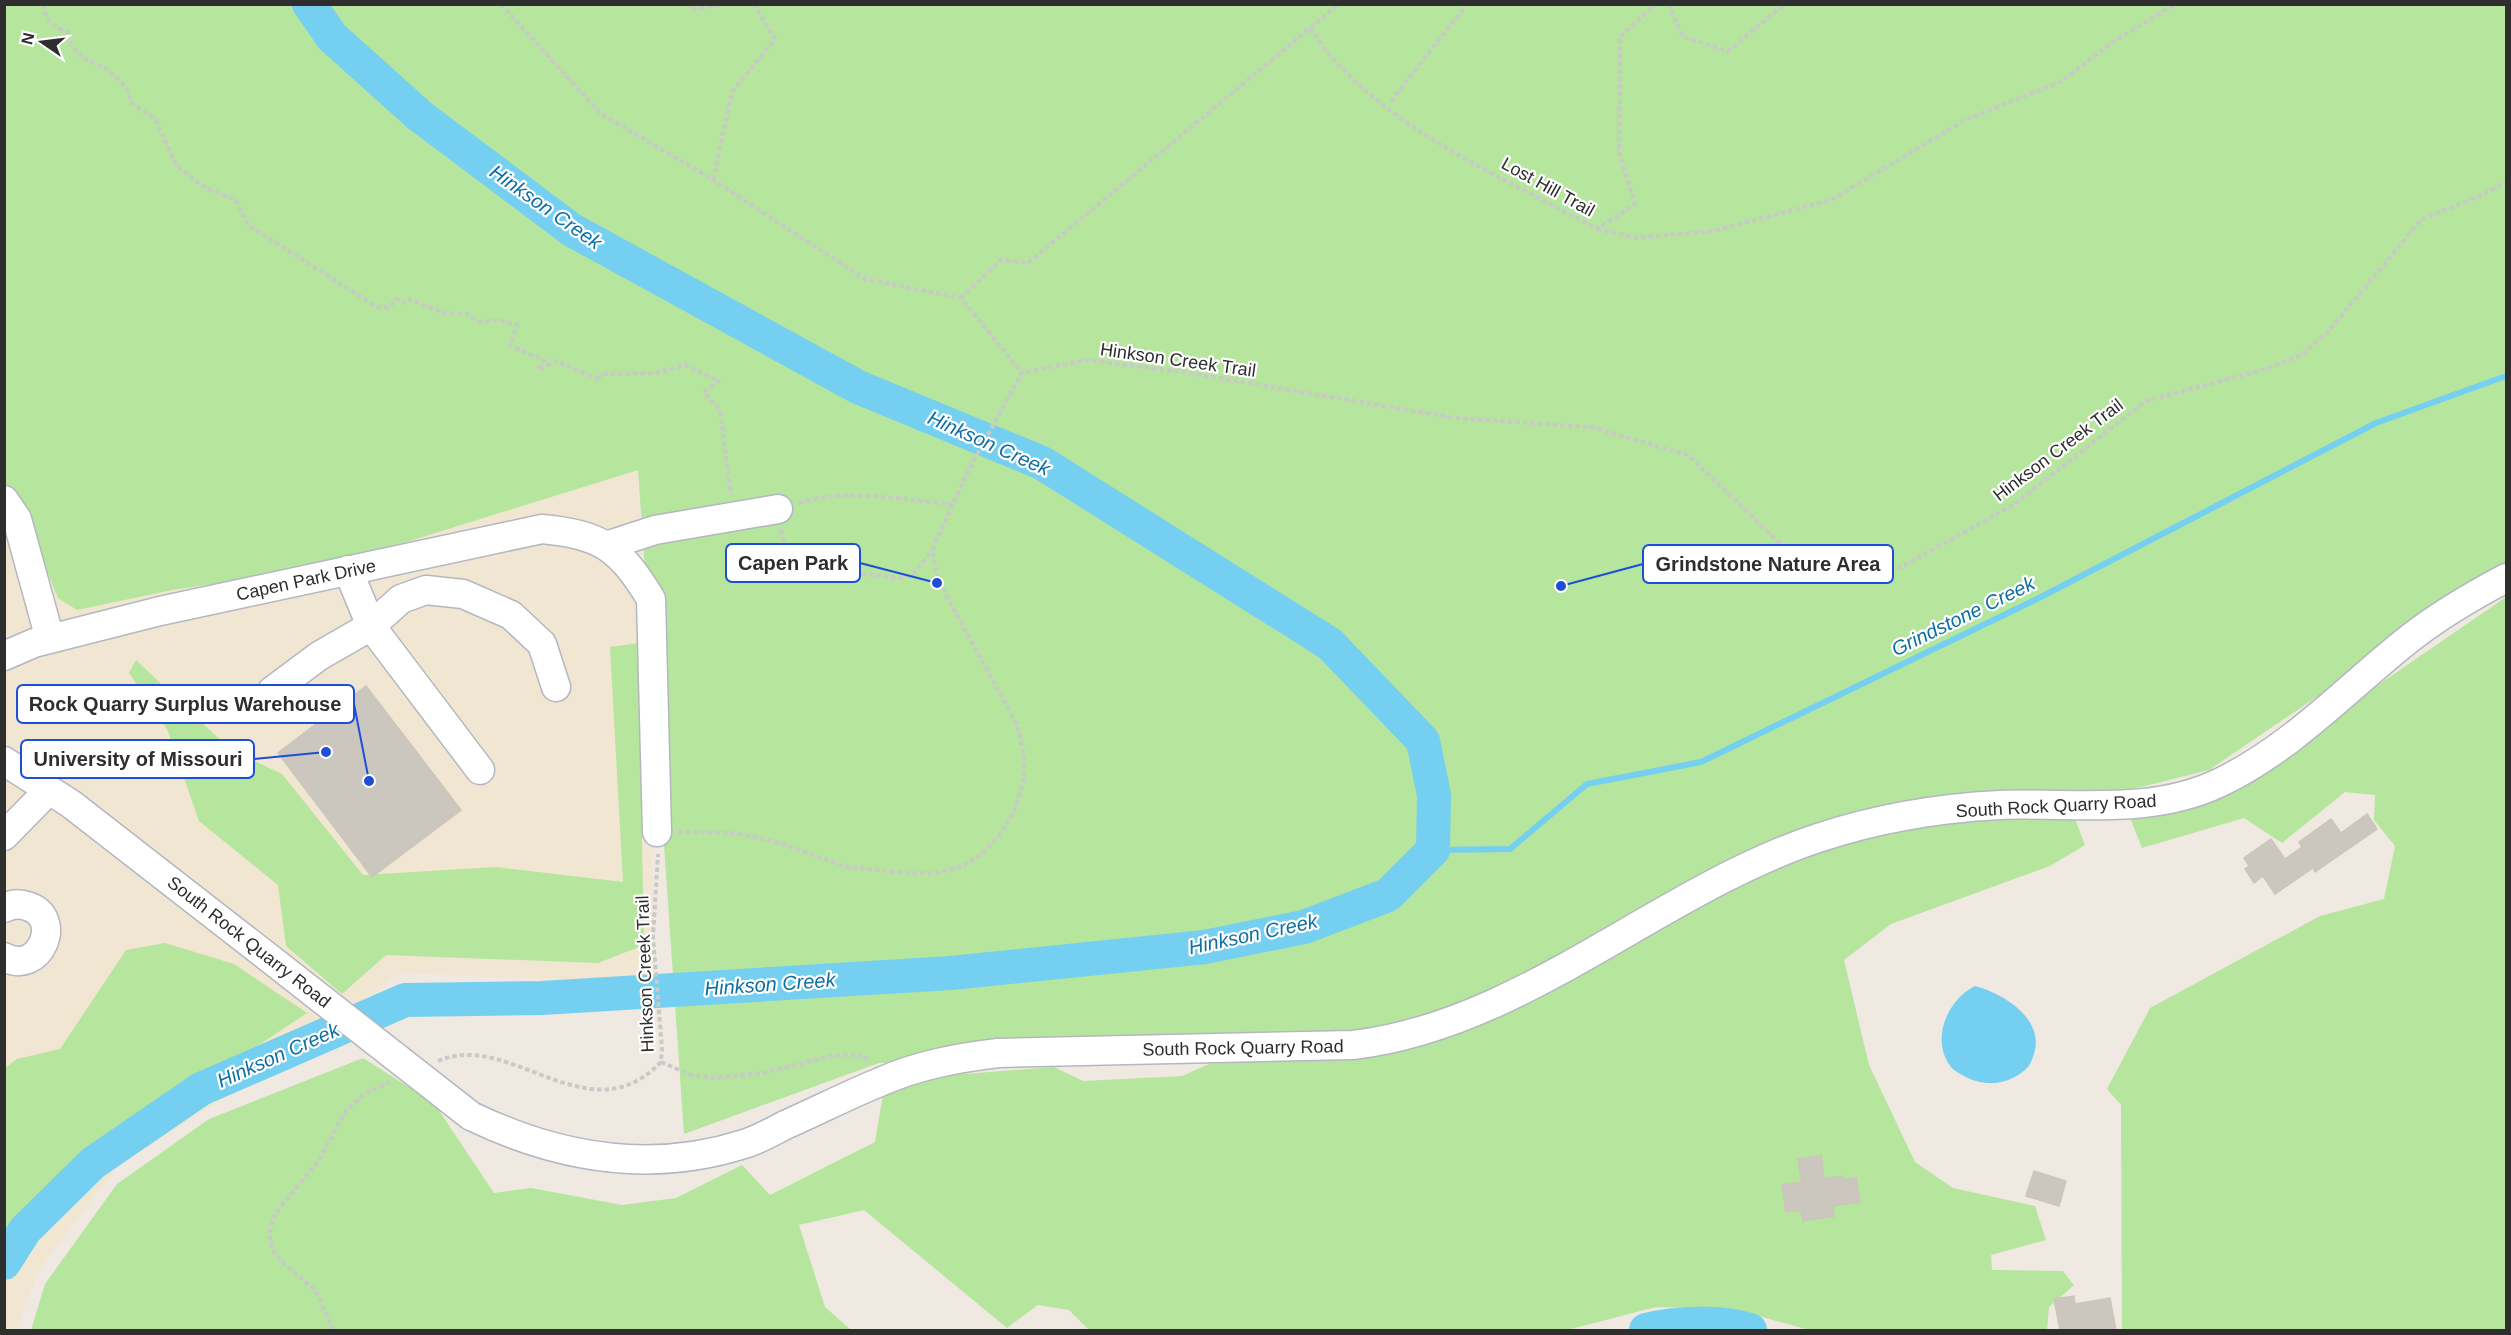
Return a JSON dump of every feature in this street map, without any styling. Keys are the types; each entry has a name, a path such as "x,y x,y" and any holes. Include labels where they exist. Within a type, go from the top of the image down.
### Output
{"street":[{"path":"4,500 17,519 16,556 50,639"},
{"path":"657,832 651,599 633,569 609,545 655,530 778,509"},
{"name":"Capen Park Drive","path":"4,656 50,639 160,611 542,529 574,532 609,545"},
{"path":"348,570 371,626 480,770"},
{"name":"South Rock Quarry Road","path":"4,761 49,790 471,1116 514,1134 570,1151 616,1160 653,1160 695,1156 745,1144 881,1081 929,1064 998,1053 1353,1045 1394,1040 1446,1023 1510,994 1731,876 1817,838 1905,817 1999,806 2139,805 2182,796 2220,783 2258,762 2313,720 2411,638 2460,603 2506,578"},
{"path":"272,691 319,656 371,626 401,599 426,590 463,594 511,615 542,644 556,687"},
{"path":"4,836 49,790"},
{"path":"4,957 19,961 30,959 39,953 47,932 39,912 18,904 6,903"}],"path":[{"path":"44,4 44,15 53,26 70,33 67,39 82,58 107,69 126,87 132,104 156,120 176,165 204,187 236,200 248,225 377,307 388,308 397,299 404,303 409,299 444,313 466,314 480,322 499,320 517,325 510,346 544,360 538,370 558,362 600,380 600,374 655,373 685,364 719,381 704,392 720,410 734,516"},
{"path":"501,4 600,113 713,180 866,279 961,298 1022,373 969,469 932,550 913,574 901,578 802,567 789,559 778,509 815,498 848,497 953,504"},
{"path":"687,4 694,10 723,4"},
{"path":"713,180 732,92 775,39 754,4"},
{"path":"961,298 1000,260 1028,263 1339,4"},
{"path":"1391,101 1467,4"},
{"name":"Lost Hill Trail","path":"1310,28 1326,52 1406,124 1597,229 1635,204 1619,152 1620,37 1656,4"},
{"path":"1668,4 1683,37 1728,51 1785,4"},
{"path":"1597,229 1636,238 1713,231 1831,200 1967,119 2060,82 2116,40 2176,4"},
{"name":"Hinkson Creek Trail","path":"1022,373 1086,360 1183,372 1455,418 1591,427 1688,456 1787,550 1824,567 1901,567 2013,505 2146,401 2266,369 2301,355 2326,334 2422,219 2478,197 2506,182"},
{"path":"657,832 735,833 776,842 847,867 908,873 936,873 963,866 981,855 993,842 1015,809 1024,779 1024,755 1017,725 938,580 932,550"},
{"name":"Hinkson Creek Trail","path":"434,1063 465,1053 488,1058 568,1084 599,1089 623,1087 645,1078 661,1062 662,1049 653,937 653,904 658,867 657,832"},
{"path":"661,1062 691,1075 711,1078 763,1073 834,1055 864,1055 881,1081"},
{"path":"333,1330 316,1291 281,1261 272,1249 268,1234 275,1214 319,1160 345,1112 364,1094 393,1081"}],"shaded area":[{"path":"638,466 656,978 611,982 400,973 281,1061 116,1168 37,1273 17,1330 4,1330 4,484"}],"green space":[{"path":"5,5 2506,5 2506,568 2209,770 2089,800 1833,839 2057,810 2075,819 2085,845 2050,866 1891,924 1844,960 1869,1065 1915,1162 1953,1188 2035,1206 2046,1240 1991,1255 1992,1270 2063,1271 2074,1285 2049,1307 2047,1330 1809,1330 1734,1309 1656,1307 1567,1330 1089,1330 1069,1310 1038,1305 1007,1328 864,1210 799,1225 825,1307 851,1330 31,1330 45,1284 117,1184 209,1119 363,1058 434,1103 494,1193 531,1188 622,1205 676,1198 742,1165 770,1195 875,1142 883,1094 926,1077 1054,1067 1083,1081 1182,1076 1209,1064 1388,1052 1377,1043 879,1063 684,1134 638,470 323,568 172,590 77,610 58,598 32,534 5,489"},
{"path":"2506,597 2506,1330 2122,1330 2121,1105 2107,1089 2150,1008 2320,916 2384,899 2395,846 2374,820 2375,795 2345,792 2282,843 2244,818 2142,848 2131,820 2215,797"},
{"path":"638,643 644,945 598,963 386,955 342,994 286,946 278,885 199,821 167,729 129,673 136,660 231,750 282,774 363,875 496,867 623,882 610,647"},
{"path":"165,943 234,964 307,1013 226,1067 193,1076 82,1151 5,1229 5,1068 17,1059 60,1049 126,950"}],"water":[{"path":"1975,986 1997,994 2018,1008 2032,1027 2036,1038 2035,1050 2029,1066 2018,1075 2002,1082 1986,1083 1970,1079 1953,1069 1945,1056 1942,1033 1945,1022 1956,1001"}],"building":[{"path":"366,686 461,810 372,877 278,753"},
{"path":"2367,814 2377,829 2315,872 2313,868 2275,894 2263,876 2254,883 2245,869 2249,866 2244,858 2271,839 2285,859 2302,847 2299,842 2331,819 2341,833"},
{"path":"1821,1155 1824,1179 1843,1176 1844,1180 1856,1178 1860,1202 1833,1206 1834,1216 1803,1221 1801,1210 1786,1212 1782,1185 1802,1182 1798,1159"},
{"path":"2034,1171 2066,1181 2059,1206 2026,1196"},
{"path":"2074,1296 2075,1304 2110,1298 2116,1330 2060,1330 2054,1299"}],"waterway":[{"name":"Hinkson Creek","path":"4,1263 25,1230 93,1163 201,1089 405,1000 542,998 951,973 1205,947 1304,927 1388,895 1433,850 1434,795 1423,741 1330,644 1042,463 858,387 572,230 420,116 332,37 309,4"},
{"name":"Grindstone Creek","path":"1433,850 1510,849 1587,784 1701,762 2037,599 2376,423 2506,376"},
{"name":"Hinkson Creek","path":"1646,1330 1671,1325 1698,1324 1725,1325 1750,1330"}],"place":[{"name":"Capen Park","path":"937,583"},
{"name":"Grindstone Nature Area","path":"1561,586"},
{"name":"University of Missouri","path":"326,752"},
{"name":"Rock Quarry Surplus Warehouse","path":"369,781"}]}
